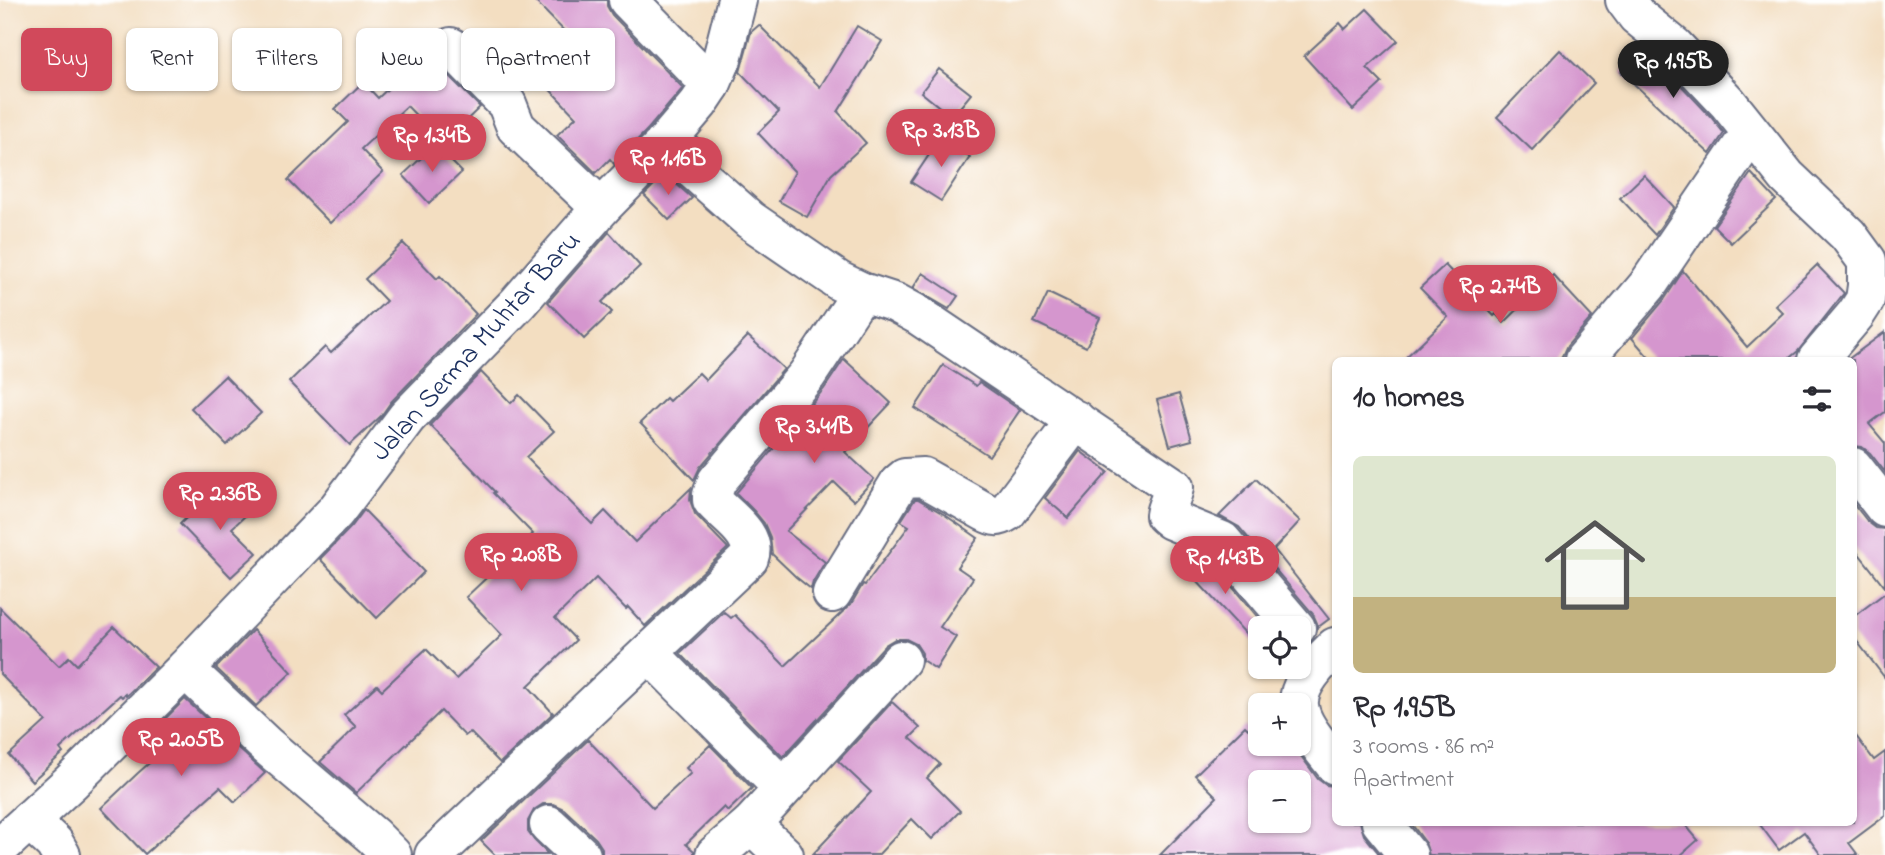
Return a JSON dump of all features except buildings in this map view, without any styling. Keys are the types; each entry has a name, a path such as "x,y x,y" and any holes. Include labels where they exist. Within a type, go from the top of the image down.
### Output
{"street":[{"path":"628,0 710,85"},
{"name":"Jalan Serma Muhtar Baru","path":"0,847 81,773 186,669 336,511 407,416 518,303 601,208 664,144 699,103 710,85 722,59 737,0"},
{"path":"1625,0 1637,16 1674,46 1728,103 1787,177 1848,235 1867,261 1865,300 1820,357"},
{"path":"451,47 507,104 516,127 601,208"},
{"path":"1587,357 1647,286 1751,134"},
{"path":"664,144 750,220 839,282 896,303 918,315 1174,486 1166,515 1171,520 1222,541 1313,642 1298,699 1308,732 1332,761"},
{"path":"434,855 749,558 751,552 747,535 712,500 717,481 807,375 862,292"},
{"path":"832,593 899,483 905,478 923,477 985,512 1000,517 1007,512 1076,420"},
{"path":"1857,472 1885,508"},
{"path":"649,653 783,788"},
{"path":"715,855 751,824 901,660"},
{"path":"186,669 267,746 392,855"},
{"path":"29,820 54,844 61,855"},
{"path":"751,824 784,855"},
{"path":"549,825 581,855"},
{"path":"1384,826 1408,855"}]}
